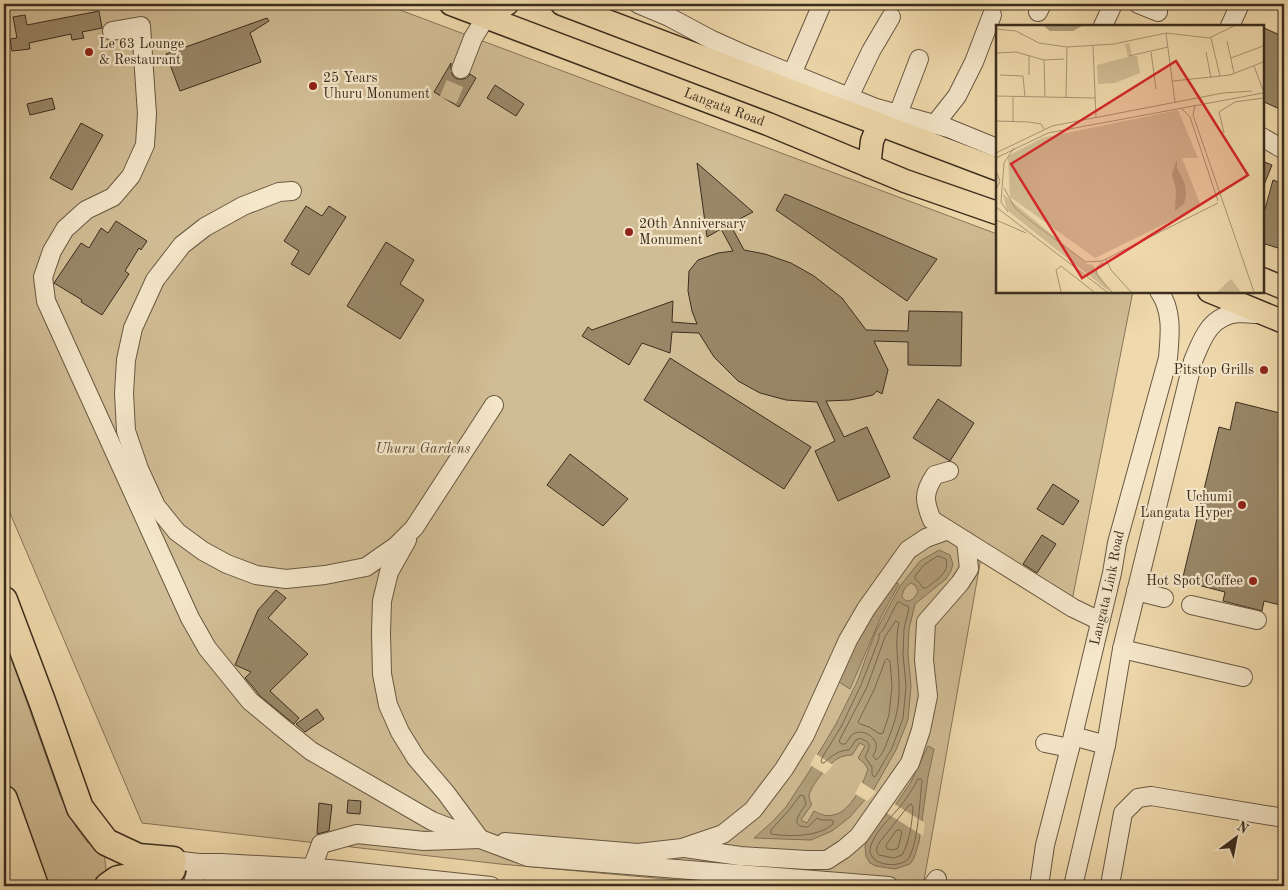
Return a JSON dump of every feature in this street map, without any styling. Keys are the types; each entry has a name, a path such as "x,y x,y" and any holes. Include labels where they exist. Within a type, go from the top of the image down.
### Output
{"highway":[{"path":"4,600 80,808 106,842 138,857 186,870"},
{"path":"4,799 34,886"},
{"path":"4,856 15,886"},
{"path":"108,886 118,879 186,870"}],"main road":[{"name":"Langata Road","path":"451,4 485,10 905,181 996,213"},
{"path":"485,10 507,4"},
{"path":"548,4 598,18"},
{"path":"562,4 668,44 889,119 993,157"},
{"path":"869,166 872,141 889,119"},
{"path":"1263,279 1284,288"},
{"path":"1212,292 1274,318"}],"street":[{"path":"638,4 662,10 712,40 876,108 889,119 935,124 993,157"},
{"path":"792,74 822,4"},
{"path":"1103,25 1113,4"},
{"path":"1138,4 1158,12"},
{"path":"1230,25 1240,4"},
{"path":"462,69 485,10"},
{"path":"640,34 651,27 662,10"},
{"path":"662,10 668,44"},
{"path":"935,124 957,96 974,62 992,15"},
{"path":"850,97 871,51 891,17"},
{"path":"112,31 140,26 147,114 145,145 131,176 113,197 86,210 65,229 52,251 43,277 46,302 190,618 207,648 250,701 311,751 432,822 528,857 889,886"},
{"path":"889,119 919,59"},
{"path":"1263,138 1284,150"},
{"path":"292,191 279,192 244,206 205,227 182,245 155,280 133,328 126,360 124,393 126,431 139,469 156,506 177,532 219,560 256,575 286,579 325,575 366,567 396,546 414,528"},
{"name":"Langata Link Road","path":"1039,884 1045,845 1072,742 1112,573 1117,543 1168,358 1170,327 1168,310 1159,292"},
{"name":"Langata Link Road","path":"1073,886 1106,745 1122,649 1192,361 1206,331 1220,318 1240,313 1274,318"},
{"path":"480,839 446,793 416,758 400,732 388,706 382,674 382,601 389,572 414,528 494,405"},
{"path":"949,472 935,475 928,486 925,495 927,509 932,520 1073,608 1100,621"},
{"path":"311,876 321,844 357,834 424,841 480,839 638,853 682,848 723,834 753,810 784,769 805,736 848,640 866,609 908,550 926,538 948,530"},
{"path":"682,848 740,856 827,860 859,836 910,763 921,730 928,696 924,660 926,622 969,570 966,541"},
{"path":"1136,591 1164,598"},
{"path":"1191,604 1257,620"},
{"path":"1122,649 1244,677"},
{"path":"1045,743 1072,742 1106,745"},
{"path":"1111,886 1115,852 1123,813 1138,798 1151,796 1284,818"},
{"path":"311,876 330,869 467,885 491,886"},
{"path":"186,870 226,875 311,876 358,886"}],"green space":[{"name":"Uhuru Gardens","path":"4,4 384,4 996,234 996,292 1133,292 1069,616 981,558 923,886 744,886 500,864 142,823 4,499"},
{"path":"4,638 60,795 76,827 87,842 104,853 107,876 95,886 39,886 4,787"}],"water":[{"path":"939,550 950,555 953,564 946,579 915,604 909,629 908,653 911,686 908,720 896,750 874,789 850,817 832,831 811,840 754,838 786,807 812,767 857,682 875,633 900,586 920,561","holes":["911,583 915,585 918,591 914,598 906,601 902,597 903,592","860,743 865,746 858,758 868,769 851,803 839,813 830,816 814,811 807,823 801,820 812,804 809,797 810,793 820,776 837,759 852,755"]},
{"path":"892,582 899,584 881,617 850,689 839,682 857,640"},
{"path":"928,746 934,749 919,842 914,858 910,864 895,869 876,866 870,863 866,856 865,846 877,825 896,804 911,782"}],"pier":[{"path":"816,754 833,765 825,774 810,765"},
{"path":"861,782 876,792 867,801 855,794"},
{"path":"893,803 925,823 923,836 885,812"}],"building":[{"path":"99,11 102,28 82,32 84,38 72,40 71,34 29,43 30,49 12,51 10,39 17,38 13,17 25,15 27,25"},
{"path":"267,18 269,21 250,33 261,62 180,91 166,54"},
{"path":"1263,27 1284,37 1284,111 1263,101"},
{"path":"451,63 451,71 457,79 467,78 470,74 476,78 459,107 434,92"},
{"path":"495,85 524,104 516,116 487,98"},
{"path":"52,98 55,109 30,115 27,104"},
{"path":"81,123 103,135 72,190 50,178"},
{"path":"1263,161 1272,165 1263,188"},
{"path":"697,163 753,212 730,224 744,250 765,254 791,263 814,276 842,298 866,330 908,331 909,311 962,312 961,366 908,365 908,342 874,341 888,370 882,394 877,391 873,395 850,400 826,401 844,437 867,427 890,477 838,501 815,451 835,441 817,402 786,400 760,393 738,381 714,357 699,333 672,332 670,353 642,343 629,365 582,336 588,327 592,330 673,301 672,322 697,324 688,291 689,271 698,260 718,253 733,251 721,229 707,237"},
{"path":"1273,180 1284,184 1284,236 1281,249 1263,243 1263,216"},
{"path":"785,194 937,259 907,301 776,210"},
{"path":"306,206 322,216 329,206 346,217 309,275 291,264 299,251 284,241"},
{"path":"116,221 147,241 141,250 139,248 125,271 129,274 102,315 54,283 81,243 89,248 101,228 108,233"},
{"path":"386,242 414,260 400,284 424,300 400,339 347,306"},
{"path":"670,358 811,447 784,489 644,400"},
{"path":"938,399 974,423 950,461 913,438"},
{"name":"Uchumi Langata Hyper","path":"1236,402 1284,414 1284,606 1264,601 1262,611 1223,601 1225,592 1182,581 1219,427 1230,430"},
{"path":"570,454 628,499 603,526 547,485"},
{"path":"1053,484 1079,501 1063,525 1037,509"},
{"path":"1042,535 1056,544 1037,573 1023,564"},
{"path":"276,590 286,598 268,618 308,654 270,691 299,718 294,724 260,696 245,678 251,672 235,665 258,610"},
{"path":"317,709 324,719 305,732 296,724"},
{"path":"348,800 361,801 360,814 347,813"},
{"path":"319,803 332,805 329,831 317,834"}],"tunnel":[{"path":"448,100 461,69"}],"place":[{"name":"Le 63 Lounge & Restaurant","path":"89,52"},
{"name":"25 Years Uhuru Monument","path":"313,86"},
{"name":"20th Anniversary Monument","path":"629,232"},
{"name":"Pitstop Grills","path":"1264,370"},
{"name":"Uchumi Langata Hyper","path":"1242,505"},
{"name":"Hot Spot Coffee","path":"1253,581"}]}
